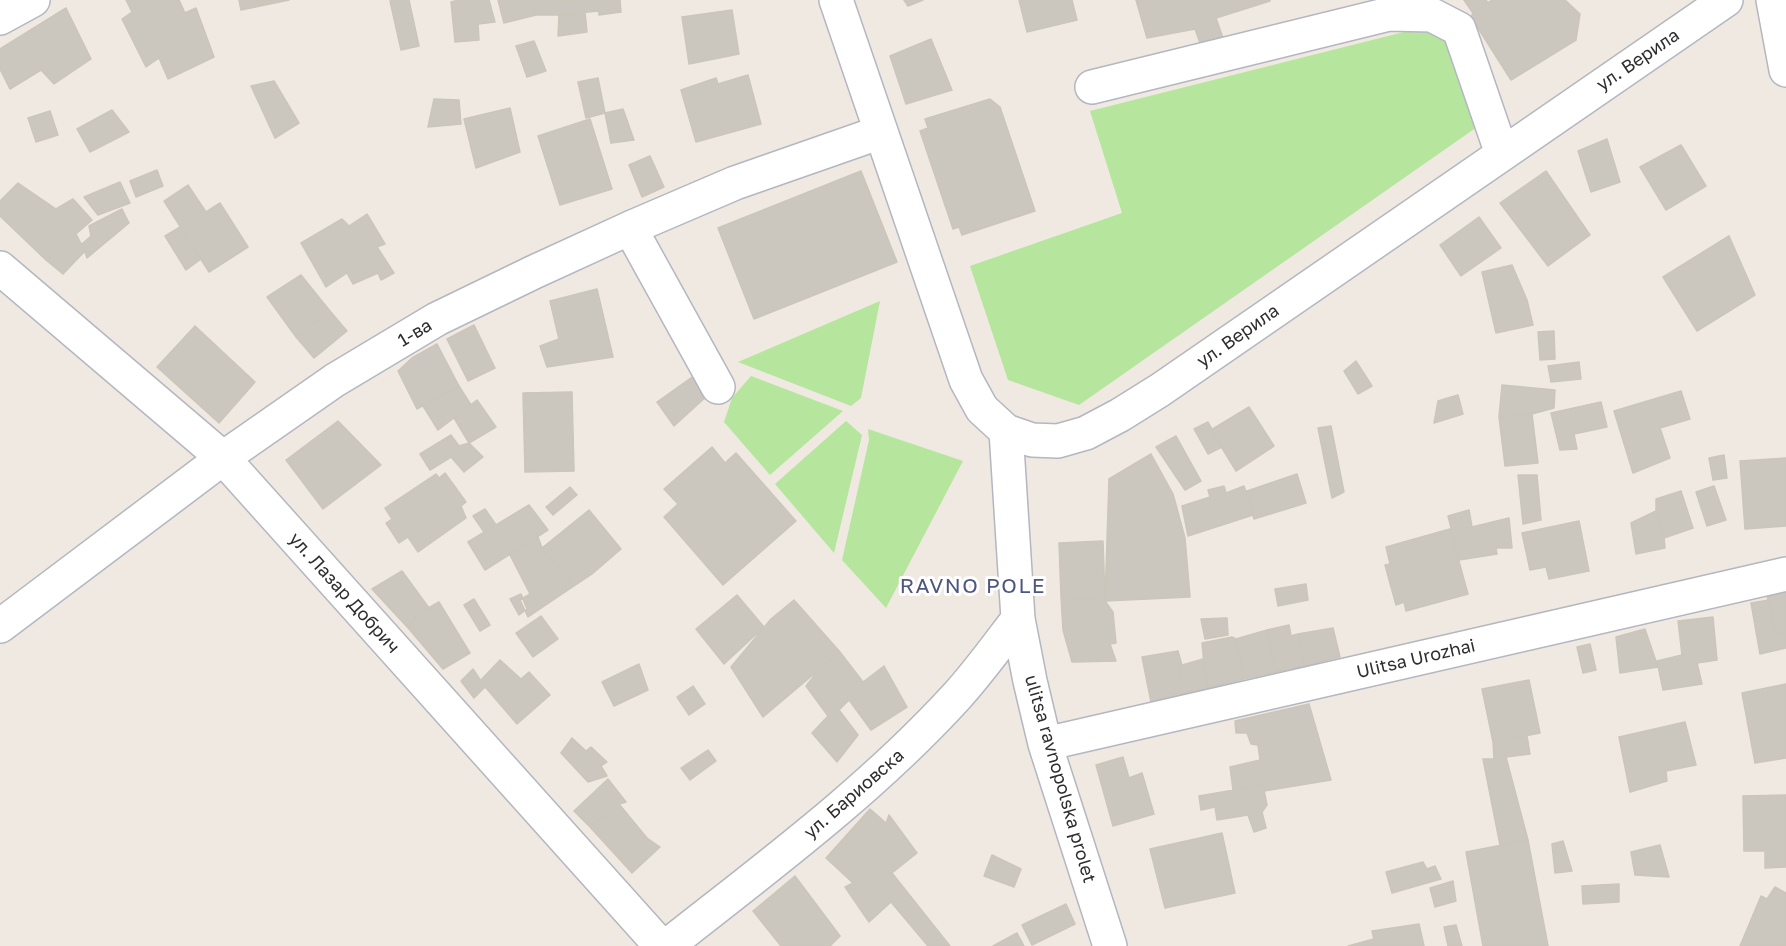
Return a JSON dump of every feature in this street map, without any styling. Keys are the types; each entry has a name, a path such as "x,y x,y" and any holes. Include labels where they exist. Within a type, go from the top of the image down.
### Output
{"street":[{"path":"0,18 33,0"},
{"name":"ул. Верила","path":"836,0 966,380 982,409 1006,431 1032,440 1058,441 1086,433 1170,384 1502,154 1709,5"},
{"path":"1773,0 1786,70"},
{"path":"1092,87 1389,14 1432,15 1459,29 1502,154"},
{"name":"1-ва","path":"0,626 222,458 334,380 437,319 630,228 735,183 881,132"},
{"path":"630,228 718,387"},
{"name":"ул. Лазар Добрич","path":"0,268 222,458 661,946"},
{"name":"ulitsa ravnopolska prolet","path":"1006,431 1018,619 1030,681 1045,744 1110,946"},
{"name":"Ulitsa Urozhai","path":"1045,744 1786,574"},
{"name":"ул. Бариовска","path":"667,946 820,825 887,767 957,696 1018,619"}],"green space":[{"path":"1404,32 1445,33 1477,127 1079,405 1008,380 970,266 1122,213 1090,111"},
{"path":"880,301 861,398 851,406 738,362"},
{"path":"751,376 843,411 770,475 724,422 732,398"},
{"path":"846,421 862,435 834,553 775,484"},
{"path":"868,429 963,461 886,608 842,560 869,440"}],"building":[{"path":"126,0 179,0 185,13 196,8 214,57 168,79 159,58 146,67 122,19 132,12"},
{"path":"239,0 289,0 241,10"},
{"path":"409,0 419,46 401,50 390,1"},
{"path":"489,0 495,22 478,24 479,40 455,42 451,2"},
{"path":"498,0 532,0 536,15 504,23"},
{"path":"532,0 597,0 598,11 536,15"},
{"path":"597,0 620,0 621,12 599,15"},
{"path":"904,0 923,0 908,6"},
{"path":"1019,0 1072,0 1077,20 1027,32"},
{"path":"1136,0 1270,1 1216,18 1223,38 1200,43 1195,29 1147,38"},
{"path":"1464,0 1486,0 1488,3 1473,13"},
{"path":"1492,0 1565,0 1580,14 1576,40 1511,80 1471,17 1473,13"},
{"path":"66,8 91,59 54,84 41,70 10,89 0,69 0,49"},
{"path":"732,10 739,54 689,64 682,17"},
{"path":"585,12 587,32 558,36 559,15"},
{"path":"931,39 952,90 906,104 890,56"},
{"path":"534,41 546,71 527,77 516,46"},
{"path":"748,75 761,124 696,142 681,90 716,78 718,84"},
{"path":"598,78 605,113 586,118 578,82"},
{"path":"274,81 299,123 275,138 251,86"},
{"path":"434,99 459,100 461,124 428,127"},
{"path":"990,99 1000,107 1035,211 962,235 959,227 953,229 920,131 928,128 925,119"},
{"path":"510,108 520,152 476,168 464,119"},
{"path":"623,109 634,140 611,143 605,113"},
{"path":"112,110 129,132 90,152 77,129"},
{"path":"50,111 58,135 36,142 28,118"},
{"path":"590,119 612,189 560,205 538,136"},
{"path":"1607,139 1620,182 1591,192 1578,151"},
{"path":"1681,145 1706,186 1666,210 1640,167"},
{"path":"650,156 664,187 642,197 629,165"},
{"path":"157,170 163,186 136,197 130,181"},
{"path":"861,171 897,262 754,319 718,228"},
{"path":"1546,171 1590,235 1548,266 1500,203"},
{"path":"120,182 130,203 98,215 84,197"},
{"path":"18,183 56,209 73,199 92,220 46,260 0,216 0,201"},
{"path":"188,185 206,212 220,203 248,247 209,272 164,201"},
{"path":"122,209 129,223 87,258 82,244 91,236 89,226"},
{"path":"367,214 385,244 377,247 394,273 381,280 378,273 353,284 347,273 326,287 301,243 342,219 349,226"},
{"path":"1479,217 1501,248 1461,276 1440,245"},
{"path":"180,227 201,259 186,270 165,236"},
{"path":"76,234 85,251 63,274 46,260"},
{"path":"1729,236 1755,295 1697,331 1663,277"},
{"path":"1512,265 1527,300 1533,325 1496,333 1482,272"},
{"path":"301,275 330,311 296,337 267,297"},
{"path":"597,289 613,357 547,367 540,346 559,339 550,301"},
{"path":"330,311 347,331 314,358 296,337"},
{"path":"474,325 495,368 468,381 447,339"},
{"path":"195,326 255,382 219,423 157,367"},
{"path":"1554,331 1555,359 1540,360 1538,332"},
{"path":"437,344 459,386 417,409 398,371 412,358"},
{"path":"1356,361 1372,386 1358,394 1344,371"},
{"path":"1579,362 1581,379 1551,382 1548,366"},
{"path":"695,375 708,395 674,426 657,402"},
{"path":"1502,385 1555,390 1554,408 1532,414 1499,417"},
{"path":"459,386 471,405 438,430 423,406"},
{"path":"1681,391 1690,419 1660,428 1670,458 1633,473 1614,411"},
{"path":"572,392 574,471 525,472 523,393"},
{"path":"1458,395 1463,414 1434,423 1438,401"},
{"path":"477,400 496,427 469,443 454,418"},
{"path":"1601,402 1607,427 1574,434 1577,449 1560,450 1551,413"},
{"path":"1249,407 1274,446 1236,471 1211,430"},
{"path":"1532,414 1538,463 1505,466 1499,417"},
{"path":"338,421 381,465 323,509 286,460"},
{"path":"1208,422 1222,447 1208,454 1194,429"},
{"path":"1331,426 1344,492 1332,498 1318,428"},
{"path":"451,435 459,446 469,443 483,457 464,472 451,457 430,470 420,454"},
{"path":"1176,436 1201,481 1185,490 1156,447"},
{"path":"712,447 725,463 736,453 796,521 723,585 664,517 678,504 664,489"},
{"path":"1151,454 1173,494 1185,538 1190,597 1105,601 1109,479"},
{"path":"1724,455 1727,478 1713,480 1709,458"},
{"path":"1786,458 1786,526 1745,529 1740,461"},
{"path":"445,473 466,502 461,506 466,518 418,552 408,537 399,543 386,523 392,519 385,508 436,474 439,478"},
{"path":"1297,474 1306,503 1254,519 1247,491"},
{"path":"1518,475 1537,475 1541,520 1523,524"},
{"path":"1224,486 1226,493 1244,486 1253,515 1188,536 1182,506 1210,497 1208,490"},
{"path":"1714,486 1726,520 1707,526 1696,492"},
{"path":"570,487 577,495 553,515 546,507"},
{"path":"1681,491 1693,528 1664,538 1656,511 1656,499"},
{"path":"529,505 548,530 485,570 468,542"},
{"path":"485,509 496,525 484,532 473,516"},
{"path":"589,510 621,549 574,586 542,548"},
{"path":"1469,510 1472,527 1509,518 1512,548 1496,548 1497,554 1459,560 1448,516"},
{"path":"1656,511 1665,548 1636,554 1631,523"},
{"path":"1579,521 1589,571 1549,579 1546,567 1530,570 1522,533"},
{"path":"1450,529 1468,594 1406,611 1404,602 1396,605 1385,565 1390,564 1386,547"},
{"path":"538,537 542,548 574,586 528,617 520,600 530,594 510,555"},
{"path":"1103,541 1105,601 1061,596 1059,543"},
{"path":"402,571 429,608 416,615 409,629 372,589"},
{"path":"1306,584 1308,600 1278,606 1275,589"},
{"path":"1786,592 1786,633 1775,635 1767,595"},
{"path":"521,594 527,609 519,615 510,599"},
{"path":"737,595 764,627 724,664 696,629"},
{"path":"1061,596 1105,601 1113,612 1116,643 1110,644 1116,661 1072,662 1063,630"},
{"path":"474,599 490,625 480,631 464,605"},
{"path":"794,600 840,652 763,717 731,667 771,619"},
{"path":"1769,600 1775,635 1786,633 1786,648 1760,654 1751,603"},
{"path":"439,602 470,653 443,669 409,629 416,615"},
{"path":"541,616 558,639 533,657 516,633"},
{"path":"1713,617 1717,660 1697,663 1682,655 1678,621"},
{"path":"1227,618 1228,635 1205,639 1201,619"},
{"path":"1289,625 1291,636 1298,634 1304,666 1276,672 1267,630"},
{"path":"1333,628 1340,657 1304,666 1298,634"},
{"path":"1645,629 1658,667 1620,673 1616,637"},
{"path":"1267,630 1276,672 1244,679 1236,639"},
{"path":"1232,637 1236,639 1244,679 1208,688 1202,643"},
{"path":"1590,644 1596,670 1583,673 1577,647"},
{"path":"1178,651 1182,665 1179,666 1183,694 1151,702 1142,657"},
{"path":"840,652 863,682 884,666 907,707 871,730 849,700 839,710 858,735 837,762 812,733 828,716 806,686 818,671"},
{"path":"1682,655 1697,663 1702,684 1663,690 1657,661"},
{"path":"1203,659 1208,688 1183,694 1179,666"},
{"path":"500,660 521,679 529,672 550,695 517,724 480,681"},
{"path":"639,664 648,690 614,706 602,682"},
{"path":"473,669 485,687 474,698 461,681"},
{"path":"1529,680 1540,733 1493,742 1482,689"},
{"path":"1786,684 1786,758 1755,763 1742,693"},
{"path":"693,686 705,704 689,715 677,697"},
{"path":"1309,704 1331,780 1264,791 1263,785 1233,790 1230,767 1260,760 1258,745 1251,744 1247,733 1236,733 1235,721"},
{"path":"1685,722 1696,765 1666,771 1667,781 1630,792 1619,737"},
{"path":"1527,736 1530,754 1506,757 1528,840 1500,845 1483,759 1494,759 1493,742"},
{"path":"572,738 586,751 591,747 607,762 601,766 607,776 588,782 561,753"},
{"path":"708,750 716,761 690,780 681,768"},
{"path":"1123,757 1129,778 1142,773 1154,814 1113,826 1096,765"},
{"path":"608,779 626,802 619,804 590,827 574,811"},
{"path":"1263,785 1267,805 1262,812 1266,828 1254,832 1248,815 1217,820 1215,807 1201,810 1199,796"},
{"path":"1786,795 1786,867 1765,868 1765,851 1744,851 1743,796"},
{"path":"619,804 647,838 660,847 632,873 590,827"},
{"path":"870,809 886,823 889,815 917,853 892,873 950,946 928,946 891,902 869,922 845,887 853,883 826,858"},
{"path":"1222,833 1235,893 1165,908 1150,849"},
{"path":"1528,840 1548,946 1483,946 1466,852"},
{"path":"1563,841 1572,871 1555,873 1552,844"},
{"path":"1660,845 1669,877 1635,875 1631,852"},
{"path":"992,855 1021,869 1014,887 984,876"},
{"path":"1423,862 1427,869 1435,866 1441,879 1392,893 1386,872"},
{"path":"795,876 840,936 830,946 781,946 753,911"},
{"path":"1453,881 1456,901 1435,907 1430,888"},
{"path":"1619,884 1619,902 1583,904 1582,886"},
{"path":"1775,887 1786,893 1786,946 1740,946 1761,896 1767,899"},
{"path":"1066,904 1075,924 1032,945 1022,925"},
{"path":"1419,924 1424,946 1348,946 1374,939 1372,931"},
{"path":"1456,925 1462,946 1448,946 1444,927"},
{"path":"1017,933 1024,946 993,946"}],"district":[{"name":"RAVNO POLE","path":"973,586"}]}
